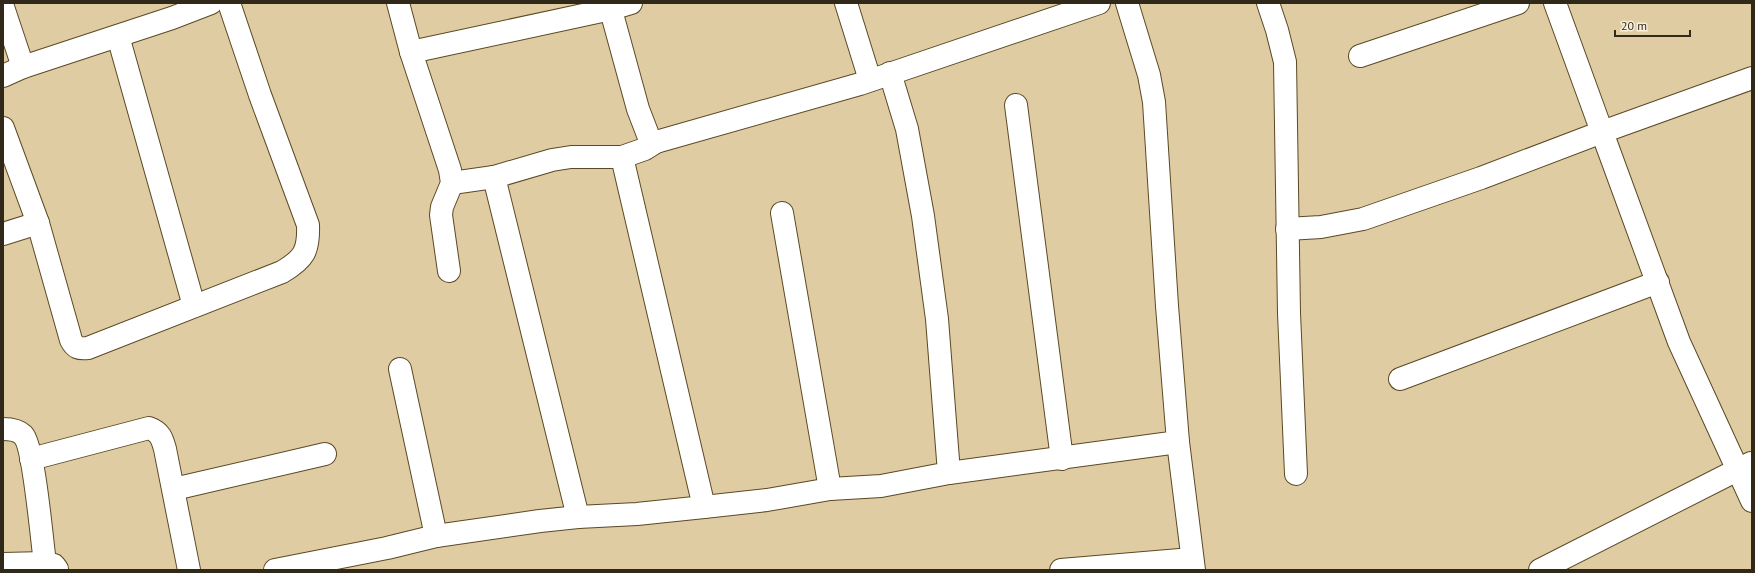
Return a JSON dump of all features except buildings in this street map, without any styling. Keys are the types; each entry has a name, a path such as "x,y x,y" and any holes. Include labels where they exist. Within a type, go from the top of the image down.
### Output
{"street":[{"path":"3,76 172,18 210,3"},
{"path":"3,128 38,223 71,340 76,347 81,349 88,348 282,272 293,266 306,251 309,240 308,225 260,95 229,3"},
{"path":"398,3 412,52 448,163 452,183 440,215 448,271"},
{"path":"412,52 610,6 631,3"},
{"path":"846,3 870,80"},
{"path":"452,183 494,176 552,160 571,157 622,157 645,149 656,142 870,80 1100,3"},
{"path":"1061,570 1193,564 1178,442 1167,306 1154,102 1149,75 1127,3"},
{"path":"1268,3 1285,62 1289,313 1296,474"},
{"path":"1360,56 1518,3"},
{"path":"1555,3 1679,342 1745,466 1752,501"},
{"path":"610,6 638,108 648,135 656,142"},
{"path":"3,8 23,68"},
{"path":"118,36 194,306"},
{"path":"890,73 907,129 923,216 937,319 948,473"},
{"path":"1287,229 1320,227 1363,219 1481,178 1602,132 1752,78"},
{"path":"1016,105 1062,459"},
{"path":"622,157 704,507"},
{"path":"494,176 578,517"},
{"path":"782,213 830,489"},
{"path":"3,234 38,223"},
{"path":"1400,379 1658,282"},
{"path":"400,369 436,536"},
{"path":"32,459 149,428 156,431 161,437 174,489 188,570"},
{"path":"3,429 18,432 24,435 27,440 32,459 51,566 3,564"},
{"path":"275,570 387,548 436,536 540,521 578,517 636,514 767,500 830,489 881,486 948,473 1062,459 1178,442"},
{"path":"174,489 325,454"},
{"path":"1540,570 1745,466"}]}
